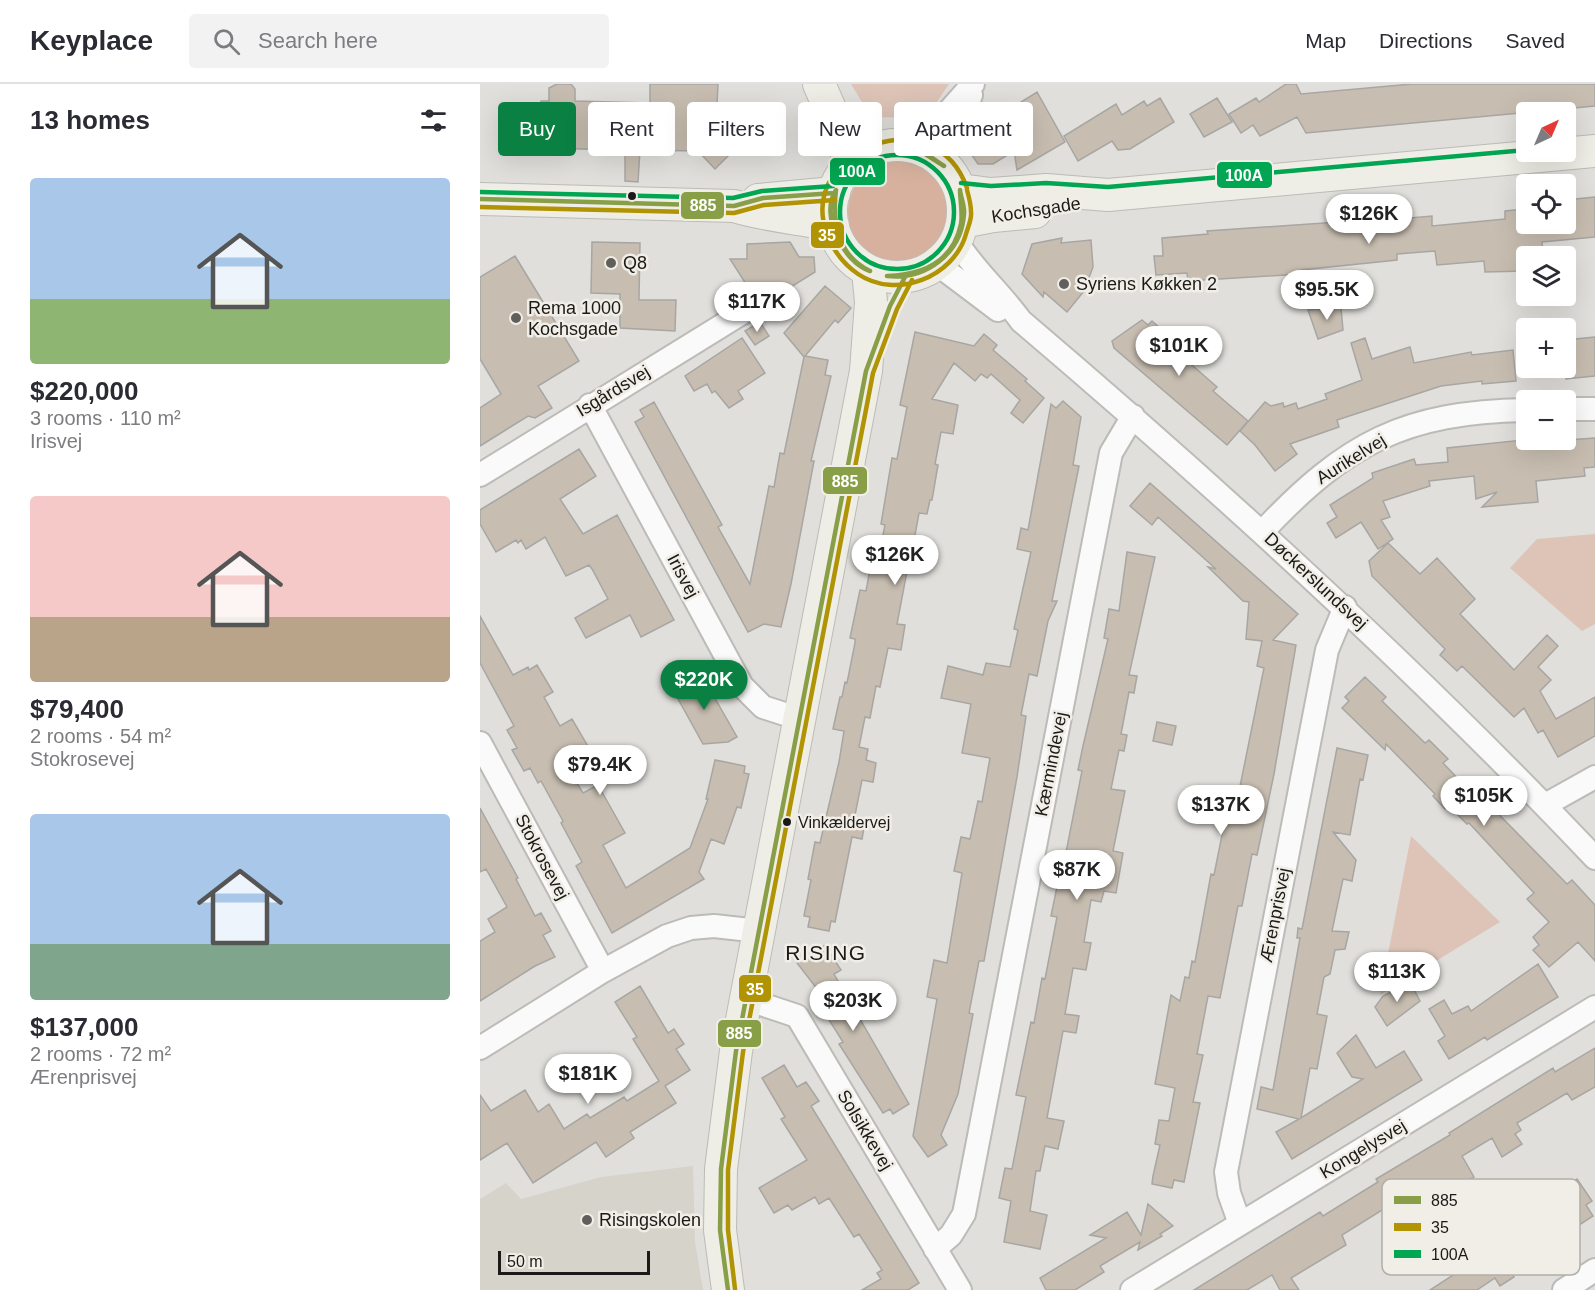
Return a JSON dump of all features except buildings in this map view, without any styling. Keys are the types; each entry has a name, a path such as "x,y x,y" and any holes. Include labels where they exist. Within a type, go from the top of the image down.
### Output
{"street":[{"path":"819,84 842,136 850,165"},
{"path":"826,84 840,102"},
{"path":"958,102 975,84"},
{"path":"943,163 975,84"},
{"name":"Kochsgade","path":"960,190 991,194 1046,190 1108,195 1595,151"},
{"path":"861,156 850,165 834,193 832,225 846,253 868,271 885,277 905,277 937,264 959,231 963,207 960,190 943,163 930,156"},
{"path":"734,206 763,198 834,193"},
{"name":"Kochsgade","path":"959,231 993,216 1076,206 1108,195"},
{"path":"480,199 734,206 761,214 832,225"},
{"name":"Døckerslundsvej","path":"959,231 972,267 1008,303 1021,321 1263,531 1345,608 1545,805 1595,858"},
{"name":"Døckerslundsvej","path":"937,264 1001,312 1021,321"},
{"path":"728,1290 720,1230 721,1169 736,1051 866,370 871,302 868,271"},
{"path":"866,370 890,306 905,277"},
{"name":"Isgårdsvej","path":"480,475 747,310"},
{"name":"Irisvej","path":"590,405 742,686 763,706 800,720"},
{"path":"1576,409 1595,409"},
{"name":"Aurikelvej","path":"1263,531 1294,498 1327,469 1368,443 1409,425 1446,416 1516,410"},
{"name":"Kærmindevej","path":"935,1249 951,1235 963,1214 1112,453 1133,416"},
{"name":"Ærenprisvej","path":"1240,1224 1229,1192 1226,1172 1327,650 1345,608"},
{"name":"Stokrosevej","path":"480,743 603,971"},
{"path":"1545,805 1595,777"},
{"path":"480,1048 603,971 667,936 691,928 714,926 759,931"},
{"name":"Solsikkevej","path":"746,999 797,1016 960,1290"},
{"name":"Kongelysvej","path":"1132,1290 1595,1007"},
{"path":"1564,1290 1595,1270"}],"shaded area":[{"path":"851,84 949,84 937,102 894,102 894,117 882,117 882,102 862,102"},
{"path":"900,160 920,164 937,175 948,192 952,212 948,232 937,249 920,260 900,264 880,260 863,249 852,232 848,212 852,192 863,175 880,164"},
{"path":"1595,534 1595,624 1582,631 1510,568 1537,539"},
{"path":"1411,836 1500,922 1380,995"},
{"name":"Risingskolen","path":"693,1166 695,1242 703,1290 480,1290 480,1199 506,1183 521,1199 601,1177"}],"transit line":[{"name":"35","path":"967,188 951,160 928,145 901,140 874,145 850,157 832,177 823,202 826,231 831,244 847,265 873,282 889,285 922,280 949,262 959,249 971,217 967,190"},
{"name":"100A","path":"961,183 991,186 1046,183 1108,187 1516,151"},
{"name":"100A","path":"897,155 919,160 937,172 949,190 954,212 949,234 937,252 919,264 897,269 875,264 857,252 845,234 840,212 845,190 857,172 875,160 897,155"},
{"name":"885","path":"928,156 944,166"},
{"name":"885","path":"929,156 944,166"},
{"name":"100A","path":"480,192 733,198 762,191 833,186"},
{"name":"885","path":"836,190 835,214 844,247 859,265 870,271"},
{"name":"885","path":"836,190 830,212 837,237 851,258 870,271"},
{"name":"885","path":"887,276 915,274 928,269 949,252 961,228 964,211 960,190"},
{"name":"885","path":"887,276 924,269 934,264 951,248 961,224 960,190"},
{"name":"885","path":"480,199 734,206 763,198 834,193"},
{"name":"35","path":"480,207 734,213 764,205 835,200"},
{"name":"885","path":"728,1290 720,1230 721,1169 736,1051 866,371 890,306 905,277"},
{"name":"35","path":"735,1289 728,1230 728,1170 743,1052 873,373 897,309 912,280"}],"place":[{"name":"Q8","path":"611,263"},
{"name":"Syriens Køkken 2","path":"1064,284"},
{"name":"Rema 1000 Kochsgade","path":"516,318"},
{"name":"Vinkældervej","path":"787,822"},
{"name":"Risingskolen","path":"587,1220"}],"district":[{"name":"RISING","path":"826,953"}]}
